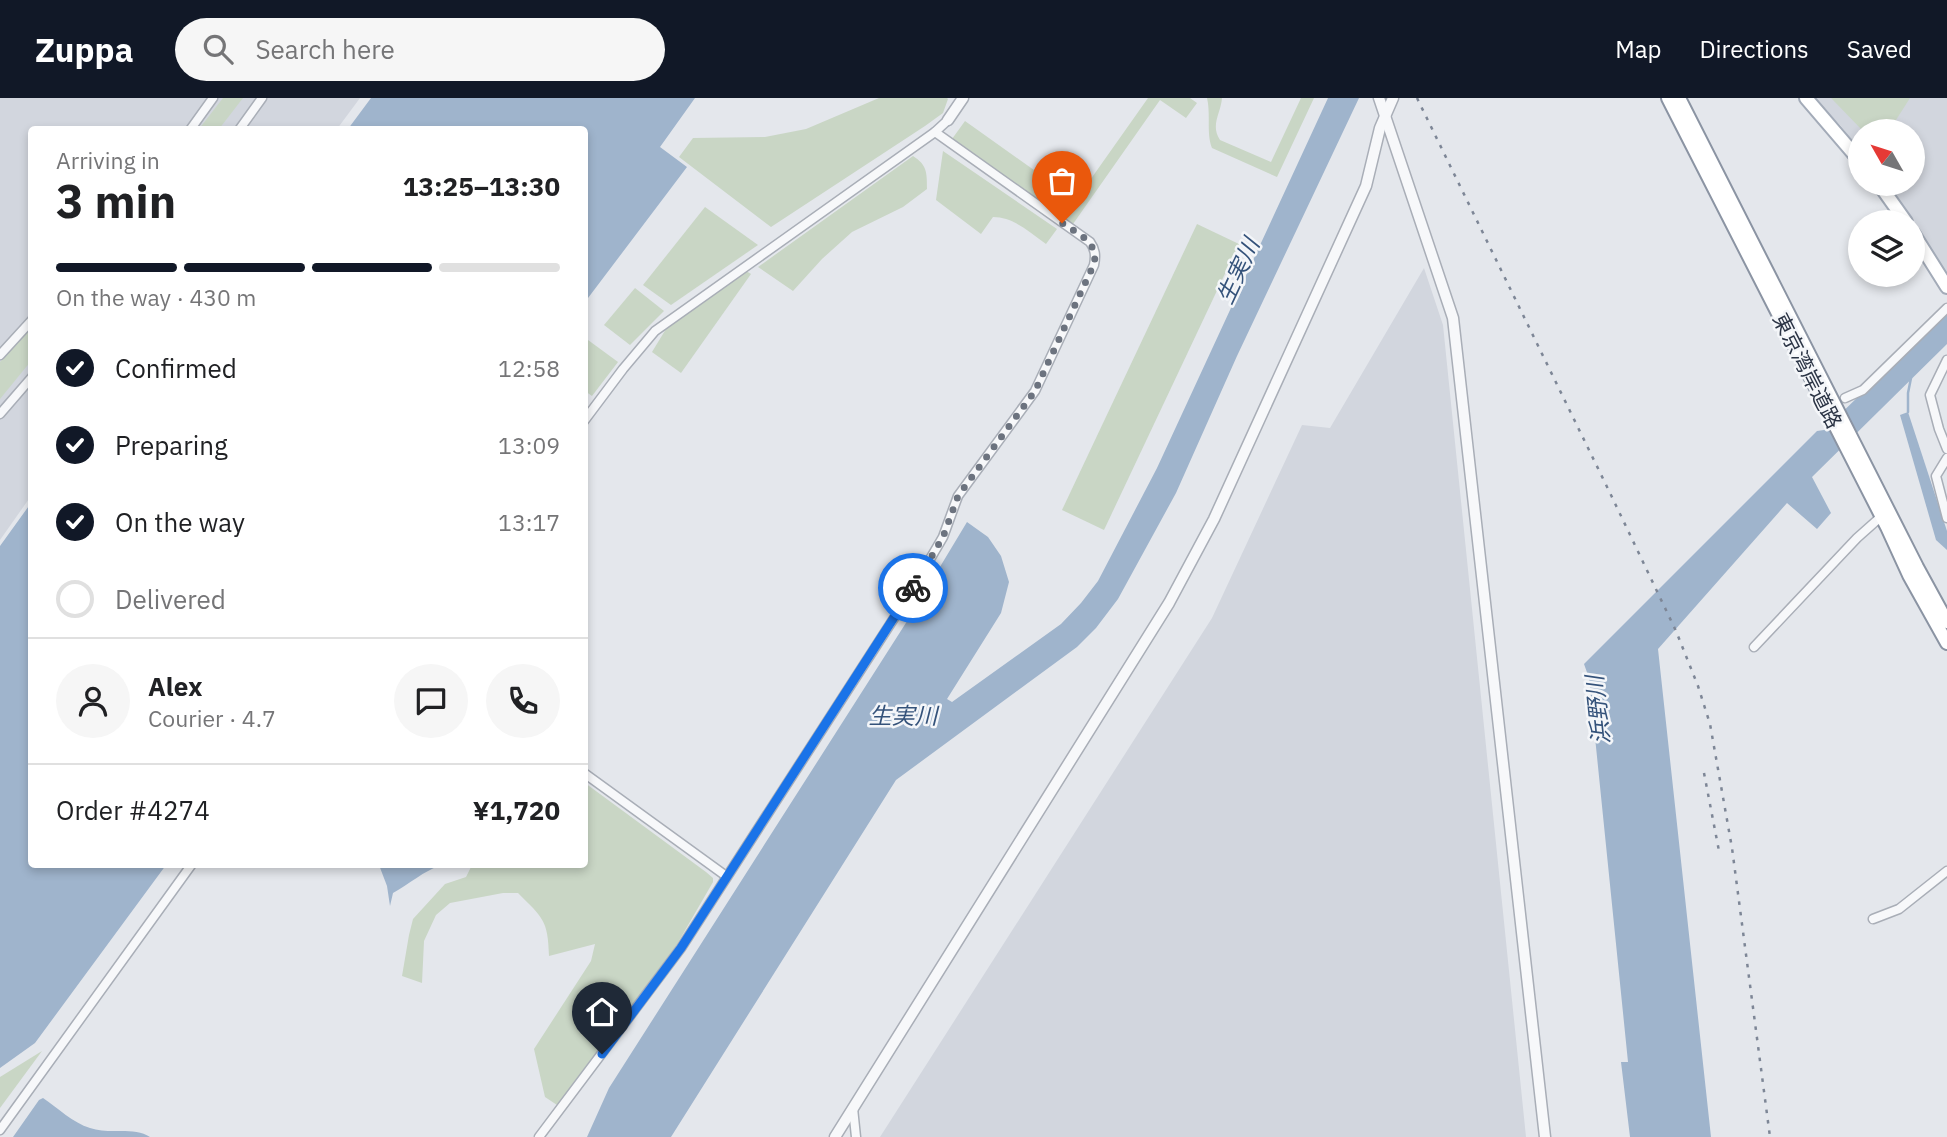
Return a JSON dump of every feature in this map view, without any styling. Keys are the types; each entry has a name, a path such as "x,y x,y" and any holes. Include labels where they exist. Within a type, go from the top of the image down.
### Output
{"main road":[{"name":"東京湾岸道路","path":"1668,98 1835,415"},
{"name":"東京湾岸道路","path":"1679,98 1850,446 1947,622"},
{"path":"1806,98 1848,147"},
{"path":"1925,252 1947,287"},
{"name":"東京湾岸道路","path":"1885,513 1909,575 1947,643"}],"street":[{"path":"193,126 213,98"},
{"path":"242,126 262,98"},
{"path":"1379,98 1453,318 1545,1137"},
{"path":"835,1137 1182,579 1214,519 1366,186 1385,115 1393,98"},
{"path":"588,416 655,331 934,132 948,120 959,100"},
{"path":"539,1137 681,948 909,595 943,537 958,496 1035,391 1094,264 1096,257 1090,242 934,132"},
{"path":"1845,398 1863,390 1947,308"},
{"path":"0,355 28,324"},
{"path":"1947,360 1930,395 1947,449"},
{"path":"0,414 28,382"},
{"path":"1947,458 1936,475 1943,483 1947,518"},
{"path":"1754,647 1857,538 1885,513"},
{"path":"588,775 726,876"},
{"path":"0,1130 189,868"},
{"path":"1873,919 1899,909 1947,871"},
{"path":"853,1108 856,1137"}],"shaded area":[{"path":"0,98 360,98 339,126 28,126 28,500 0,540"},
{"path":"1814,98 1947,98 1947,276 1925,242 1925,210 1904,210 1894,196 1925,196 1925,119 1848,119 1848,135"},
{"path":"1424,268 1443,325 1526,1137 880,1137 1212,618 1302,425 1330,428"}],"green space":[{"path":"223,98 243,98 221,126 201,126"},
{"path":"879,98 948,99 943,113 771,227 679,157 693,138 765,137 806,129"},
{"path":"1148,98 1190,98 1197,103 1186,118 1160,100 1073,224 952,139 965,121 1076,200"},
{"path":"1207,98 1222,98 1216,124 1220,140 1271,162 1301,98 1314,98 1277,177 1212,148"},
{"path":"1831,98 1910,98 1897,119 1851,119"},
{"path":"943,151 1057,229 1046,244 1021,226 1001,218 993,217 981,234 936,200"},
{"path":"913,156 925,170 927,189 903,207 852,232 822,259 793,291 758,267"},
{"path":"705,207 758,245 671,305 643,285"},
{"path":"1197,224 1239,244 1104,530 1062,510"},
{"path":"743,269 751,274 681,373 652,352 674,321"},
{"path":"635,288 664,311 630,345 604,325"},
{"path":"28,330 28,365 0,399 0,362"},
{"path":"588,340 618,362 592,396 588,393"},
{"path":"588,785 706,872 713,878 713,882 676,946 557,1105 545,1097 534,1049 591,961 595,944 549,956 547,934 539,914 518,893 503,893 450,903 436,915 424,941 422,983 402,976 413,919 445,884 466,877 470,868 588,868"},
{"path":"42,1051 0,1108 0,1077"}],"water":[{"path":"371,98 695,98 660,147 687,167 588,298 588,126 350,126"},
{"name":"生実川","path":"1328,98 1359,98 1237,356 1176,493 1118,599 1096,628 1077,647 896,780 671,1137 587,1137 609,1088 911,615 967,522 988,537 1001,556 1009,582 1001,613 947,699 952,702 1061,624 1098,581 1157,468"},
{"name":"浜野川","path":"1947,310 1947,344 1812,477 1831,513 1817,529 1787,503 1658,649 1711,1137 1630,1137 1621,1062 1628,1062 1589,678 1584,664 1817,431 1824,430"},
{"path":"1908,412 1947,531 1947,550 1936,540 1900,415"},
{"path":"28,507 28,868 164,868 35,1043 0,1068 0,546"},
{"path":"380,868 435,868 393,893 390,906 387,886"},
{"path":"43,1098 84,1126 105,1131 137,1132 150,1137 13,1137"}],"waterway":[{"path":"1908,412 1911,378"}],"railway":[{"path":"1417,98 1676,631 1698,686 1710,724 1732,848 1770,1137"},
{"path":"1704,773 1719,851"}],"way so far":[{"path":"913,588 943,537 958,496 1035,391 1094,264 1094,247 1062,223"}],"route":[{"path":"602,1054 681,948 913,588"}]}
